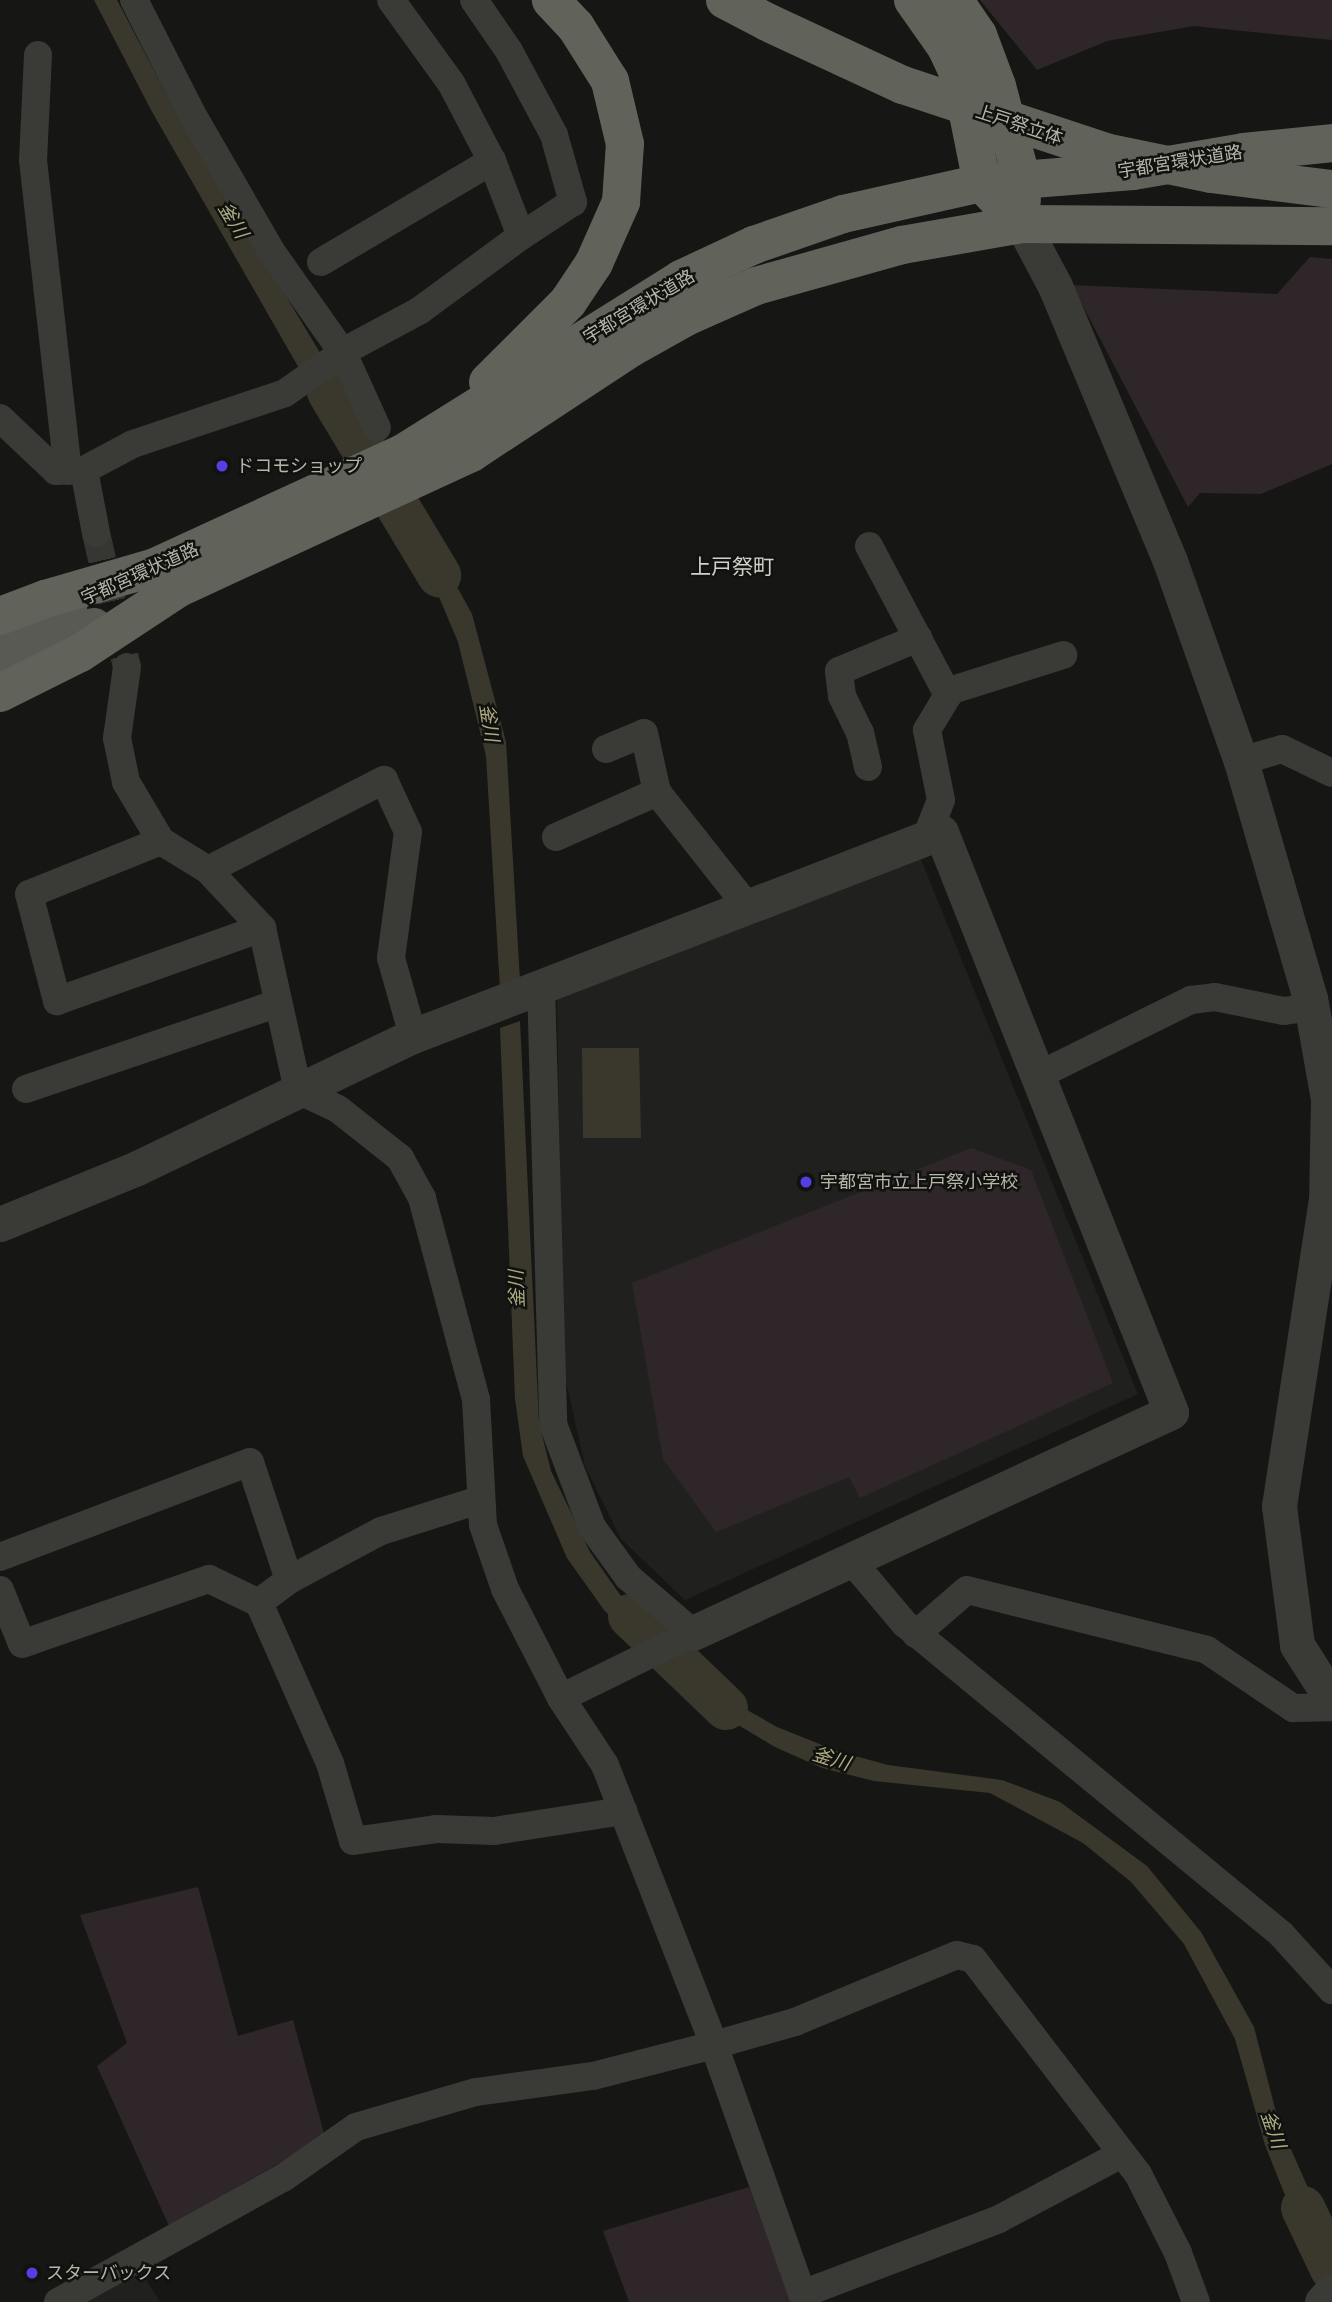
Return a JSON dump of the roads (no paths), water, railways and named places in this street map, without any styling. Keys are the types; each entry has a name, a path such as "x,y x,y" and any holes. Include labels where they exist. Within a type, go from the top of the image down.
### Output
{"highway":[{"path":"400,454 486,384 551,321 594,263 621,202 625,144 610,81 576,27 551,0"},
{"name":"上戸祭立体","path":"725,0 774,8 1023,106 1203,150 1332,167"},
{"path":"913,0 946,47 961,79 982,183 1022,224"},
{"path":"954,0 978,35 1021,177 1022,224"},
{"name":"上戸祭立体","path":"774,8 903,85 1105,152 1211,174 1332,190"},
{"name":"宇都宮環状道路","path":"167,578 304,516 400,454 524,381 630,310 705,268 843,214 1021,177 1133,171 1244,152 1332,143"},
{"name":"宇都宮環状道路","path":"400,454 471,453 631,348 688,316 756,286 902,245 1022,224 1332,226"},
{"path":"0,616 45,598 167,578"},
{"path":"0,693 80,653 167,578"}],"main road":[{"name":"宇都宮環状道路","path":"0,638 167,578"},
{"name":"宇都宮環状道路","path":"0,669 167,578"}],"street":[{"path":"134,0 192,114 271,251 343,353 400,454"},
{"path":"391,0 451,83 492,161 521,236"},
{"path":"0,418 56,471 76,470 133,444 285,393 343,353 419,312 521,236 573,202 554,135 509,51 474,0"},
{"path":"38,55 33,160 76,470 96,533"},
{"path":"321,262 492,161"},
{"path":"1022,224 1055,286 1170,561 1241,761 1311,1007 1330,1099 1326,1199 1279,1506 1297,1645 1332,1700"},
{"path":"869,545 946,692"},
{"path":"868,767 860,733 842,696 839,671 918,638"},
{"path":"926,838 941,800 927,730 946,692 1063,655"},
{"path":"127,667 117,738 126,782 161,841 208,870 262,928 298,1090"},
{"path":"606,749 643,733 657,792 747,906"},
{"path":"1241,761 1282,749 1332,773"},
{"path":"208,870 384,780 408,832 391,958 413,1036"},
{"path":"556,837 657,792"},
{"path":"0,1224 136,1168 413,1036 942,832 1171,1412 624,1664 561,1698"},
{"path":"161,841 29,894 57,1002 262,928"},
{"path":"541,985 553,1424 592,1527 628,1577 693,1633"},
{"path":"1037,1076 1191,1000 1215,997 1284,1011 1311,1007"},
{"path":"26,1089 278,1003"},
{"path":"298,1090 338,1109 400,1158 422,1198 476,1400 483,1525 505,1589 561,1698 605,1765 715,2045 804,2298 999,2219 1122,2154"},
{"path":"0,1557 250,1462 289,1580"},
{"path":"259,1603 289,1580 381,1531 480,1500"},
{"path":"850,1559 916,1634 1281,1934 1332,1990"},
{"path":"0,1590 22,1644 209,1579 259,1603 330,1763 353,1841 436,1829 494,1831 623,1811"},
{"path":"916,1634 967,1590 1207,1650 1293,1708 1332,1707"},
{"path":"58,2302 283,2178 356,2127 476,2092 593,2077 715,2045 795,2022 957,1955 973,1959 1138,2174 1172,2242 1196,2302"},
{"path":"1322,2302 1332,2291"}],"water":[{"path":"94,0 117,0 181,122 322,356 300,370 151,110"},
{"path":"333,375 371,436 345,449 311,388"},
{"path":"419,518 472,614 506,742 520,981 500,989 486,756 458,642 434,585 398,527"},
{"path":"520,1021 539,1423 551,1471 590,1552 623,1599 665,1635 639,1645 604,1610 567,1558 523,1456 515,1399 500,1028"},
{"path":"582,1048 639,1048 641,1138 583,1138"},
{"path":"694,1660 740,1706 777,1727 837,1751 888,1765 1002,1780 1060,1802 1147,1866 1201,1932 1254,2027 1278,2120 1332,2242 1332,2257 1316,2273 1265,2145 1235,2039 1184,1944 1131,1882 1083,1843 990,1793 874,1781 822,1768 775,1747 725,1717 672,1671"}],"waterway":[{"name":"釜川","path":"329,392 439,575"},
{"name":"釜川","path":"630,1616 726,1708"},
{"name":"釜川","path":"1303,2208 1332,2269"}],"tunnel":[{"path":"96,533 127,667"}],"place":[{"name":"ドコモショップ","path":"222,466"},
{"name":"宇都宮市立上戸祭小学校","path":"806,1182"},
{"name":"スターバックス","path":"32,2273"}],"district":[{"name":"上戸祭町","path":"732,567"}]}
